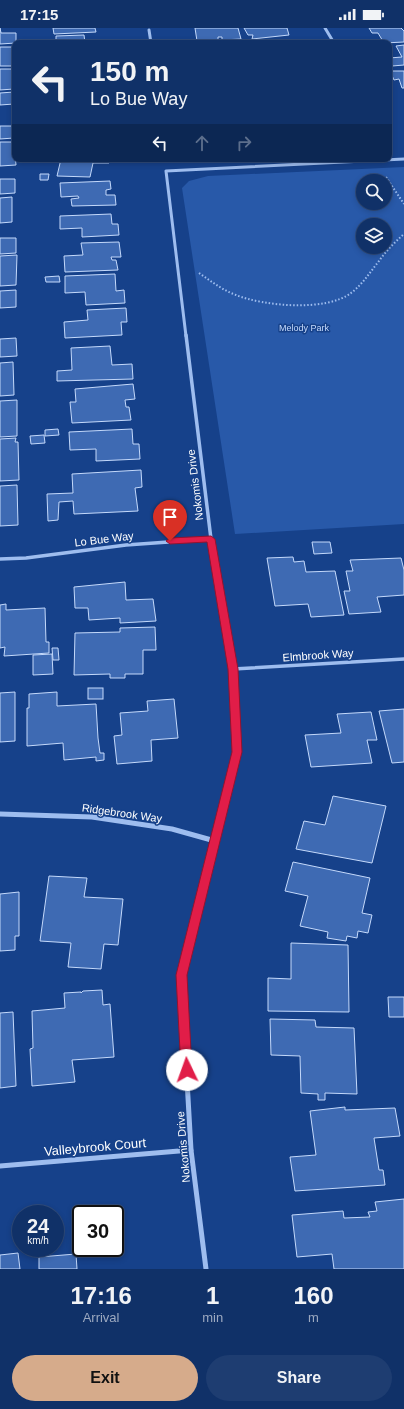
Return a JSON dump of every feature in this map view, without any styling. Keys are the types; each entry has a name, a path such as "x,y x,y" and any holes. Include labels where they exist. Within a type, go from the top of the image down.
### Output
{"street":[{"path":"325,28 332,40"},
{"path":"149,30 151,40"},
{"path":"392,159 404,159"},
{"name":"Nokomis Drive","path":"206,1269 191,1150 181,975 237,752 233,669 211,539 166,171 324,162"},
{"name":"Lo Bue Way","path":"0,559 26,558 126,545 211,539"},
{"name":"Elmbrook Way","path":"233,669 404,659"},
{"name":"Ridgebrook Way","path":"0,814 92,816 172,830 215,841"},
{"name":"Valleybrook Court","path":"0,1166 191,1150"}],"path":[{"path":"392,186 404,204"},
{"path":"199,274 224,290 259,302 278,304 331,301 349,295 357,289 391,246 404,234"}],"green space":[{"name":"Melody Park","path":"404,167 404,524 235,534 182,188 189,181 208,176"}],"building":[{"path":"0,28 1,33 16,33 16,40 12,40 12,43 0,44"},
{"path":"53,28 95,28 96,32 54,34"},
{"path":"195,28 238,28 241,39 222,40 222,37 218,37 218,40 197,40"},
{"path":"244,28 287,28 289,35 252,39 253,35 248,35"},
{"path":"369,28 401,28 404,31 404,42 392,43 392,40 382,40 378,33 372,33"},
{"path":"84,35 85,40 56,40 56,36"},
{"path":"404,45 404,65 392,66 392,58 402,57 396,46"},
{"path":"0,47 12,47 12,66 0,66"},
{"path":"0,69 12,69 12,89 0,90"},
{"path":"392,71 404,71 404,88 402,88 399,79 394,80"},
{"path":"12,92 12,104 0,105 0,93"},
{"path":"0,126 12,126 12,138 0,139"},
{"path":"0,142 12,142 12,162 16,162 16,165 0,166"},
{"path":"60,162 109,162 93,163 90,177 57,176"},
{"path":"40,174 49,174 48,180 40,180"},
{"path":"0,179 15,179 15,193 0,194"},
{"path":"110,181 111,189 106,190 106,195 115,195 116,205 72,206 71,199 79,198 78,196 61,197 60,183"},
{"path":"12,197 12,222 0,223 0,198"},
{"path":"111,214 112,224 118,224 119,235 82,237 82,228 60,229 60,216"},
{"path":"0,238 16,238 16,253 0,254"},
{"path":"119,242 121,257 111,257 112,260 116,260 118,270 65,272 64,256 83,255 81,243"},
{"path":"17,255 16,285 0,286 0,256"},
{"path":"115,274 116,291 124,290 125,303 86,305 85,292 65,293 65,276"},
{"path":"59,276 60,282 46,282 45,277"},
{"path":"16,290 16,307 0,308 0,291"},
{"path":"126,308 127,322 121,322 122,335 65,338 64,322 88,320 87,310"},
{"path":"16,338 17,356 0,357 0,339"},
{"path":"110,346 112,365 132,364 133,379 57,381 57,371 72,370 71,348"},
{"path":"13,362 14,395 0,396 0,363"},
{"path":"133,384 135,399 125,400 126,407 129,407 131,420 72,423 70,402 76,402 75,389"},
{"path":"17,400 17,436 0,437 0,401"},
{"path":"58,429 59,435 45,436 45,430"},
{"path":"132,429 133,444 139,444 140,459 96,461 96,449 70,450 69,432"},
{"path":"44,435 45,443 31,444 30,436"},
{"path":"16,438 15,442 18,442 19,480 0,481 0,439"},
{"path":"141,470 142,487 135,488 138,511 74,514 73,501 59,502 58,520 48,521 47,494 73,493 72,474"},
{"path":"17,485 18,525 0,526 0,486"},
{"path":"312,542 330,542 332,553 314,554"},
{"path":"293,557 294,562 304,561 306,572 335,571 344,615 311,617 308,604 275,606 267,558"},
{"path":"401,558 404,570 404,595 377,597 381,612 349,614 344,591 350,591 346,571 353,571 350,560"},
{"path":"125,582 126,600 153,599 156,621 120,623 120,618 89,620 88,608 75,608 74,587"},
{"path":"6,604 6,610 45,608 46,642 49,642 49,653 4,656 5,647 0,648 0,605"},
{"path":"155,627 156,650 143,650 143,674 125,674 125,678 110,678 110,674 74,675 75,633 120,632 120,628"},
{"path":"52,648 58,648 59,660 53,660"},
{"path":"52,654 53,674 33,675 33,655"},
{"path":"88,688 103,688 103,699 88,699"},
{"path":"15,692 15,741 0,742 0,693"},
{"path":"57,692 57,706 96,704 100,753 104,753 104,760 96,761 96,757 64,760 63,743 27,746 27,708 29,708 29,694"},
{"path":"174,699 178,738 151,740 152,761 117,764 114,736 122,735 120,713 148,711 147,701"},
{"path":"404,709 404,762 392,763 379,711"},
{"path":"371,712 377,740 367,740 372,763 311,767 305,735 341,733 337,714"},
{"path":"333,796 386,806 372,863 296,849 304,821 325,825"},
{"path":"293,862 370,878 362,913 372,915 368,933 358,931 357,938 347,936 346,941 327,938 328,932 300,926 308,896 285,891"},
{"path":"49,876 87,878 84,897 123,899 118,945 104,944 101,969 68,967 71,943 40,941"},
{"path":"19,892 19,936 15,936 15,950 0,951 0,894"},
{"path":"291,943 348,945 349,1012 268,1011 268,978 291,979"},
{"path":"102,990 103,1005 110,1004 114,1057 72,1060 75,1082 32,1086 30,1049 33,1048 32,1011 65,1008 64,993 81,993 83,991"},
{"path":"388,997 404,997 404,1017 389,1017"},
{"path":"13,1012 16,1086 0,1088 0,1013"},
{"path":"270,1019 315,1020 316,1027 354,1028 357,1094 325,1093 325,1100 318,1100 318,1094 301,1093 300,1056 271,1055"},
{"path":"345,1107 345,1110 395,1108 400,1136 374,1138 379,1170 383,1170 385,1185 295,1191 290,1157 316,1155 310,1111"},
{"path":"404,1199 404,1269 334,1269 332,1254 297,1257 292,1215 343,1211 344,1218 370,1217 368,1212 377,1211 375,1202"},
{"path":"12,1254 12,1257 18,1257 20,1269 0,1269 0,1255"},
{"path":"72,1254 72,1257 76,1257 77,1269 39,1269 39,1257 64,1257 64,1255"}],"route":[{"path":"170,541 211,539 233,669 237,752 181,975 187,1070"}]}
